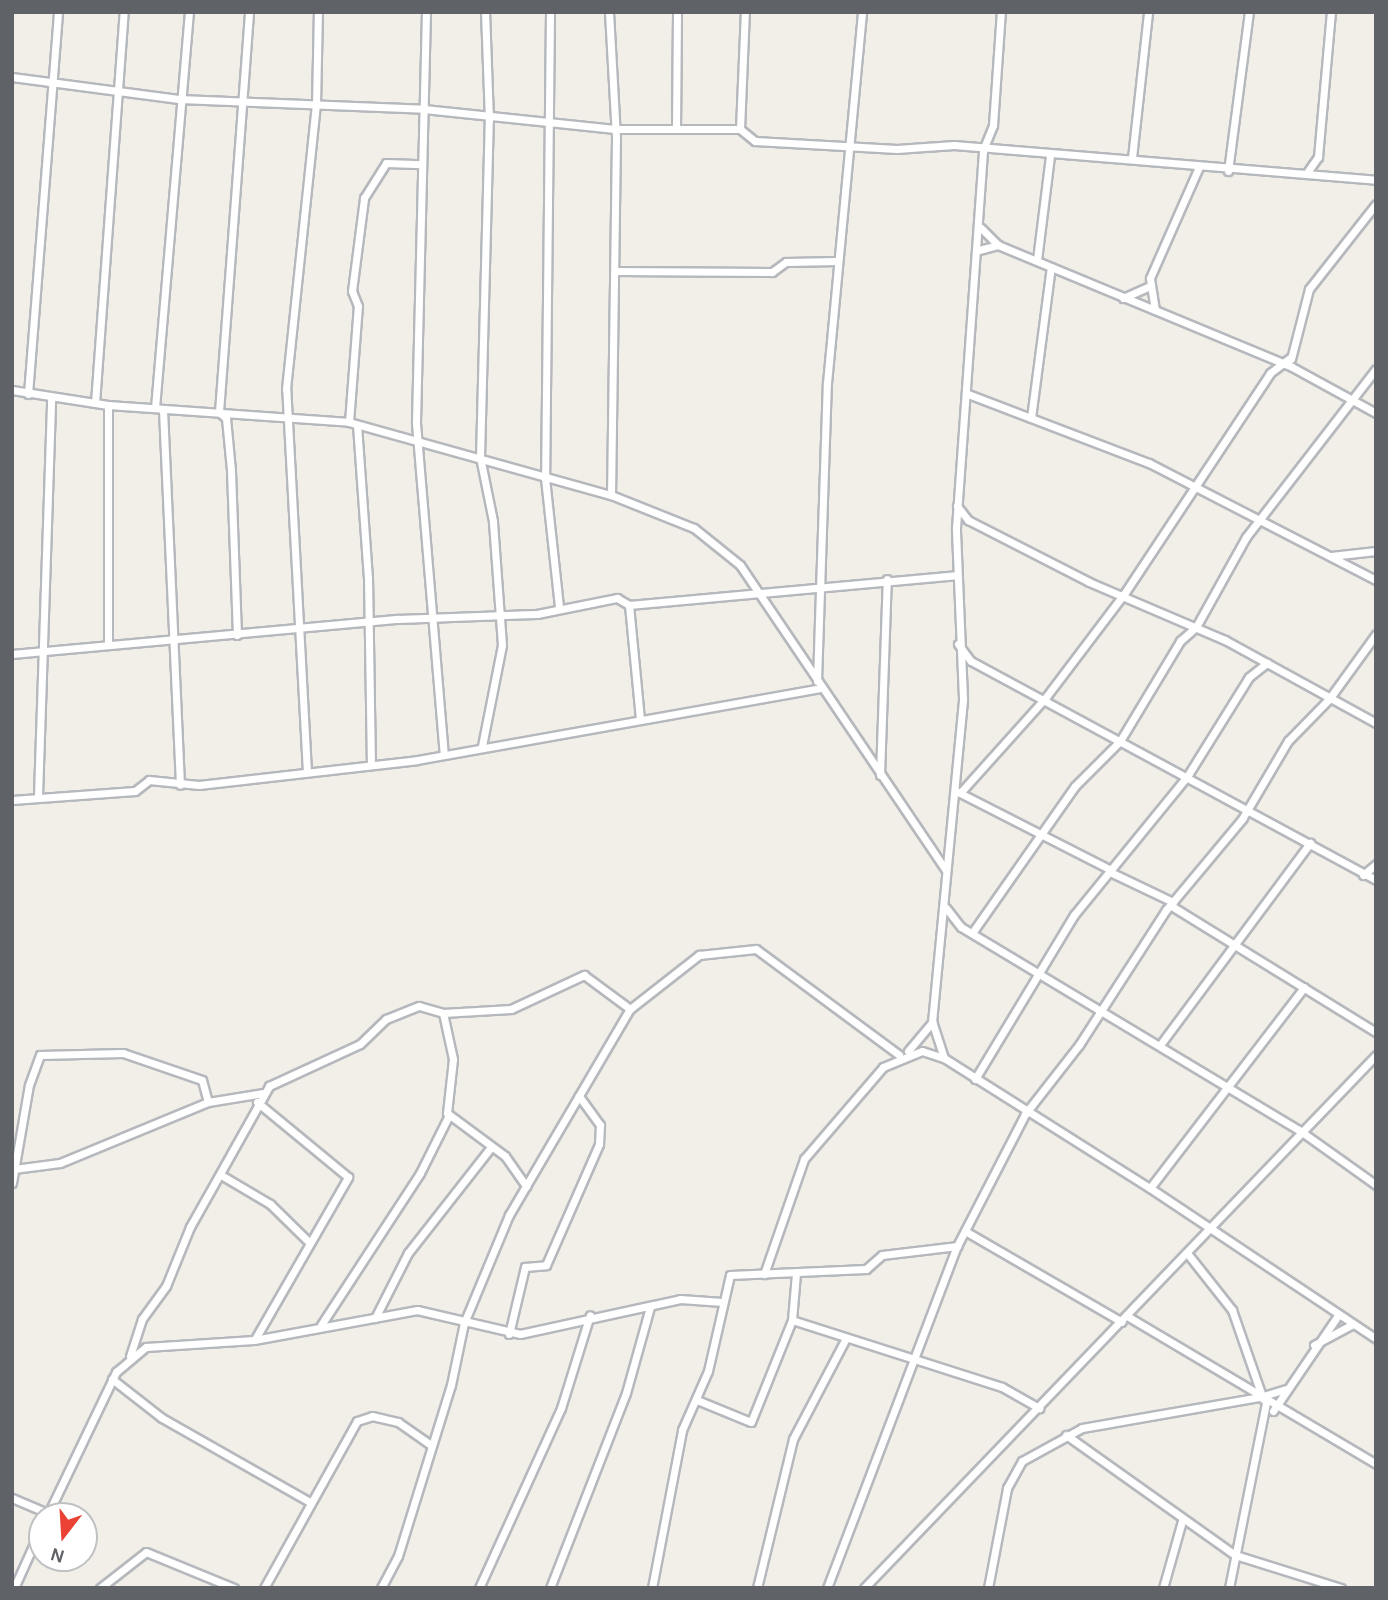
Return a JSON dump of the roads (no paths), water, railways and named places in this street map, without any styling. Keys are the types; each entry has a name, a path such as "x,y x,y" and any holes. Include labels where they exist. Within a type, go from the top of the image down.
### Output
{"street":[{"path":"28,394 50,83 58,12"},
{"path":"95,403 124,12"},
{"path":"180,785 159,409 179,99 189,12"},
{"path":"219,412 249,12"},
{"path":"307,772 303,630 287,416 316,105 318,12"},
{"path":"426,12 416,435 423,444 444,755"},
{"path":"482,746 499,680 499,615 493,521 480,457 489,120 485,12"},
{"path":"550,12 545,478 559,607"},
{"path":"609,12 615,129 611,495"},
{"path":"676,129 677,12"},
{"path":"740,129 745,12"},
{"path":"818,685 838,261 862,12"},
{"path":"944,1058 932,1022 946,907 946,870 958,792 963,698 956,640 957,506 981,228 983,150 993,125 1001,12"},
{"path":"1132,158 1148,12"},
{"path":"1228,171 1249,12"},
{"path":"1306,174 1318,157 1331,12"},
{"path":"12,77 179,99 424,109 489,120 549,126 740,129 755,141 848,143 1050,156 1132,158 1228,171 1376,180"},
{"path":"1037,260 1050,156"},
{"path":"1318,157 1328,176"},
{"path":"371,763 367,624 353,423 358,306 352,291 364,198 386,163 422,164"},
{"path":"1156,310 1148,287 1199,167"},
{"path":"1292,367 1291,357 1309,289 1376,204"},
{"path":"981,228 998,245 1292,367 1376,412"},
{"path":"979,250 998,245"},
{"path":"615,271 772,272 786,262 838,261"},
{"path":"1031,418 1051,267"},
{"path":"1123,298 1148,287"},
{"path":"958,792 1046,697 1124,594 1196,489 1270,373 1291,357"},
{"path":"1270,360 1270,373"},
{"path":"972,933 1038,834 1120,741 1180,641 1196,627 1246,537 1264,521 1350,396 1376,369"},
{"path":"1358,386 1361,403"},
{"path":"12,390 108,405 287,416 353,423 611,495 711,538 756,591 946,870"},
{"path":"968,394 1121,450 1376,580"},
{"path":"38,796 51,398"},
{"path":"108,405 108,645"},
{"path":"219,412 226,418 231,470 237,635"},
{"path":"957,506 978,524 1196,627 1376,723"},
{"path":"956,528 978,524"},
{"path":"1330,556 1376,551"},
{"path":"12,654 434,618 499,615 617,598 629,605 821,585 956,575"},
{"path":"880,775 888,671 887,579"},
{"path":"629,605 640,719"},
{"path":"827,1588 957,1246 1025,1114 1170,906 1248,808 1288,741 1329,699 1376,634"},
{"path":"956,640 971,661 1046,697 1120,741 1188,775 1376,880"},
{"path":"975,1079 1039,972 1111,871 1188,775 1249,677 1267,663"},
{"path":"12,800 135,791 149,780 180,785 444,755 818,685"},
{"path":"958,792 1123,875 1231,947 1304,987 1376,1032"},
{"path":"1160,1045 1310,843"},
{"path":"1118,863 1123,875"},
{"path":"1363,875 1376,864"},
{"path":"946,907 972,933 1100,1007 1224,1088 1298,1131 1376,1185"},
{"path":"381,1588 403,1541 464,1323 526,1186 630,1009 699,955 762,950 899,1055"},
{"path":"14,1169 60,1163 208,1102 262,1093 310,1062 360,1044 394,1014 419,1006 443,1013 511,1009 584,975 630,1009"},
{"path":"1153,1186 1224,1088 1304,987"},
{"path":"321,1325 419,1173 449,1115 453,1059 443,1013"},
{"path":"764,1275 804,1159 899,1055 908,1051 932,1022"},
{"path":"908,1051 944,1058 1025,1114 1153,1186 1157,1194 1376,1339"},
{"path":"12,1183 29,1085 40,1055 123,1053 202,1080 208,1102"},
{"path":"864,1588 1296,1139 1298,1131 1376,1055"},
{"path":"53,1502 113,1379 130,1356 142,1320 166,1286 262,1093"},
{"path":"509,1334 525,1267 546,1265 599,1144 600,1125 579,1096"},
{"path":"254,1340 347,1174 257,1102"},
{"path":"449,1115 491,1147 526,1186"},
{"path":"374,1318 408,1253 491,1147"},
{"path":"221,1175 270,1204 309,1242"},
{"path":"965,1231 1125,1319 1376,1464"},
{"path":"652,1588 682,1430 697,1400 714,1349 719,1302 730,1275 866,1269 882,1255 957,1246"},
{"path":"1187,1253 1232,1310 1266,1420"},
{"path":"697,1400 751,1422 792,1321 796,1273"},
{"path":"130,1356 153,1346 254,1340 321,1325 427,1310 509,1334 590,1315 686,1299 719,1302"},
{"path":"550,1588 626,1393 650,1307"},
{"path":"1228,1588 1266,1420 1313,1345 1339,1314"},
{"path":"478,1588 561,1408 590,1315"},
{"path":"792,1321 1002,1388 1039,1408"},
{"path":"1313,1345 1353,1324"},
{"path":"757,1588 793,1439 845,1340"},
{"path":"113,1379 162,1418 310,1502"},
{"path":"988,1588 1007,1488 1022,1461 1066,1435 1262,1400 1286,1389"},
{"path":"264,1588 310,1502 365,1417 398,1422 430,1444"},
{"path":"1066,1435 1182,1521 1235,1555 1341,1588"},
{"path":"12,1498 28,1506"},
{"path":"1163,1588 1182,1521"},
{"path":"100,1588 146,1552 233,1588"},
{"path":"14,1588 28,1556"}]}
